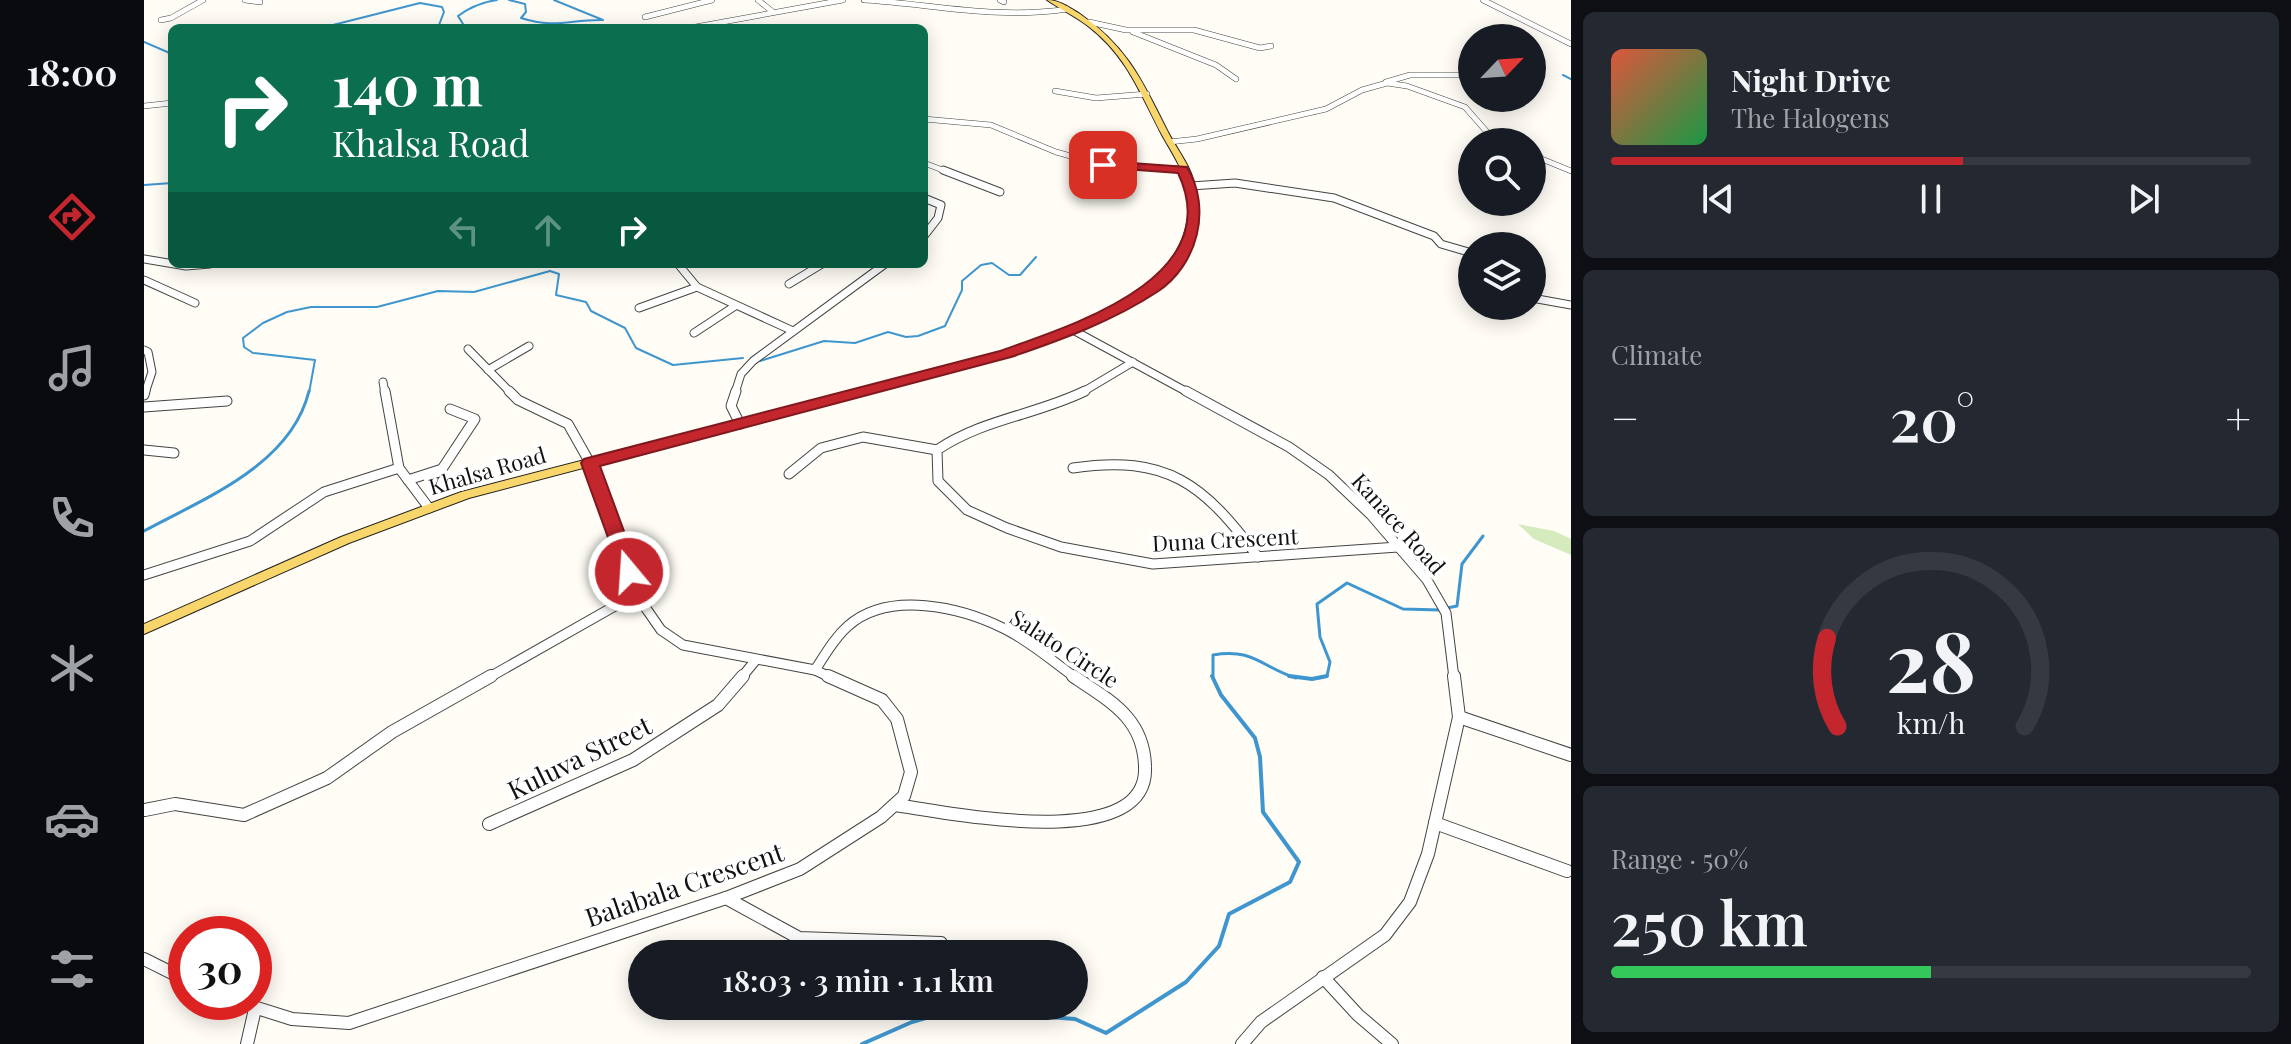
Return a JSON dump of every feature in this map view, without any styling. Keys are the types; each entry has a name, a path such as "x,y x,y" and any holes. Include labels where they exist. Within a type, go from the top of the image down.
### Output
{"main road":[{"name":"Khalsa Road","path":"144,629 332,546 429,508 520,478 590,463 1006,354 1073,330 1153,288 1167,276 1190,241 1194,217 1191,186 1128,61 1089,22 1050,0"}],"street":[{"path":"161,20 171,18 203,0"},
{"path":"245,0 260,2"},
{"path":"645,17 712,0"},
{"path":"758,0 773,12"},
{"path":"711,24 843,0"},
{"path":"864,0 1015,16 1067,9"},
{"path":"942,9 952,0"},
{"path":"1483,0 1571,44"},
{"path":"1089,22 1126,30 1180,54 1216,65 1236,79"},
{"path":"1126,30 1191,30 1260,48 1271,46"},
{"path":"1387,83 1390,79 1415,74 1458,75"},
{"path":"1169,142 1197,139 1326,109 1362,90 1387,83 1407,86 1465,107 1483,128"},
{"path":"1055,91 1096,98 1147,94"},
{"path":"144,107 168,104"},
{"path":"928,119 957,119 991,125 1056,152 1103,165 1183,169"},
{"path":"1546,161 1571,171"},
{"path":"928,165 1000,192"},
{"path":"1191,186 1235,183 1334,198 1434,236 1441,244 1458,249"},
{"path":"928,200 941,205 938,218 928,231"},
{"path":"144,259 168,263"},
{"path":"681,268 697,287 793,331"},
{"path":"789,284 815,268"},
{"path":"740,424 731,406 741,374 753,361 880,268"},
{"path":"144,280 195,303"},
{"path":"639,308 697,287"},
{"path":"1546,301 1571,305"},
{"path":"694,333 735,306"},
{"name":"Kanace Road","path":"1073,330 1299,454 1329,475 1427,580 1443,609 1453,648 1459,717 1428,854 1410,902 1385,935 1261,1022 1242,1044"},
{"path":"488,370 529,346"},
{"name":"Balabala Crescent","path":"272,1014 292,1019 349,1023 726,898 800,869 849,840 904,796 911,772 897,719 882,700 815,670 683,645 661,630 636,594 590,463 568,424 518,400 468,349"},
{"path":"144,350 148,352 152,372 144,395"},
{"path":"789,474 821,448 863,437 937,450 960,433 994,418 1064,400 1099,384 1133,362"},
{"path":"383,382 399,468 429,508"},
{"path":"144,407 227,401"},
{"path":"408,480 442,469 475,419 450,409"},
{"path":"144,450 174,453"},
{"name":"Duna Crescent","path":"937,450 938,481 967,510 1061,547 1153,564 1398,547"},
{"path":"1073,468 1099,462 1132,464 1163,469 1184,478 1217,504 1258,557"},
{"path":"144,575 250,541 324,492 399,468"},
{"path":"145,810 175,804 244,815 284,799 327,778 392,732 636,594"},
{"name":"Salato Circle","path":"815,670 832,644 862,616 901,605 921,605 993,624 1020,638 1112,700 1141,741 1147,768 1141,791 1124,809 1100,817 1054,820 895,805"},
{"name":"Kuluva Street","path":"489,824 633,760 718,705 755,661"},
{"path":"1459,717 1571,755"},
{"path":"1435,823 1567,871"},
{"path":"726,898 799,938 856,940"},
{"path":"144,959 168,971"},
{"path":"1323,977 1358,1015 1392,1044"},
{"path":"247,1044 252,1020"}],"green space":[{"path":"1518,524 1554,531 1571,539 1571,555 1534,539"}],"waterway":[{"path":"463,24 458,16 476,5 497,0"},
{"path":"509,0 525,4 526,12 521,18 533,21 603,20 554,0"},
{"path":"337,24 420,3 442,7 444,12 439,24"},
{"path":"144,42 168,52"},
{"path":"1563,75 1571,79"},
{"path":"144,185 168,183"},
{"path":"760,361 824,341 855,343 888,332 906,337 918,336 945,326 962,290 962,281 981,265 992,263 1009,275 1020,275 1036,257"},
{"path":"309,393 315,360 253,353 244,347 243,338 263,323 287,312 311,307 377,307 438,291 474,292 550,271 559,274 556,295 586,302 591,311 625,328 636,348 673,365 743,358"},
{"path":"144,531 218,492 265,459 299,417 309,391"},
{"path":"1447,608 1457,606 1462,564 1483,536"},
{"path":"1327,676 1330,662 1320,637 1317,604 1347,583 1403,609 1440,610"},
{"path":"1213,678 1213,655 1227,654 1248,656 1291,676"},
{"path":"862,1044 912,1022 954,1010 1075,1019 1106,1033 1186,982 1219,946 1229,914 1290,882 1299,862 1263,812 1260,757 1255,738 1221,695 1212,676"},
{"path":"1291,676 1312,679 1327,676"},
{"path":"1291,676 1296,678"},
{"path":"1319,678 1327,676"}],"route":[{"path":"629,572 590,463 1044,342 1132,300 1167,276 1190,241 1194,217 1191,186 1183,169 1103,165"}]}
